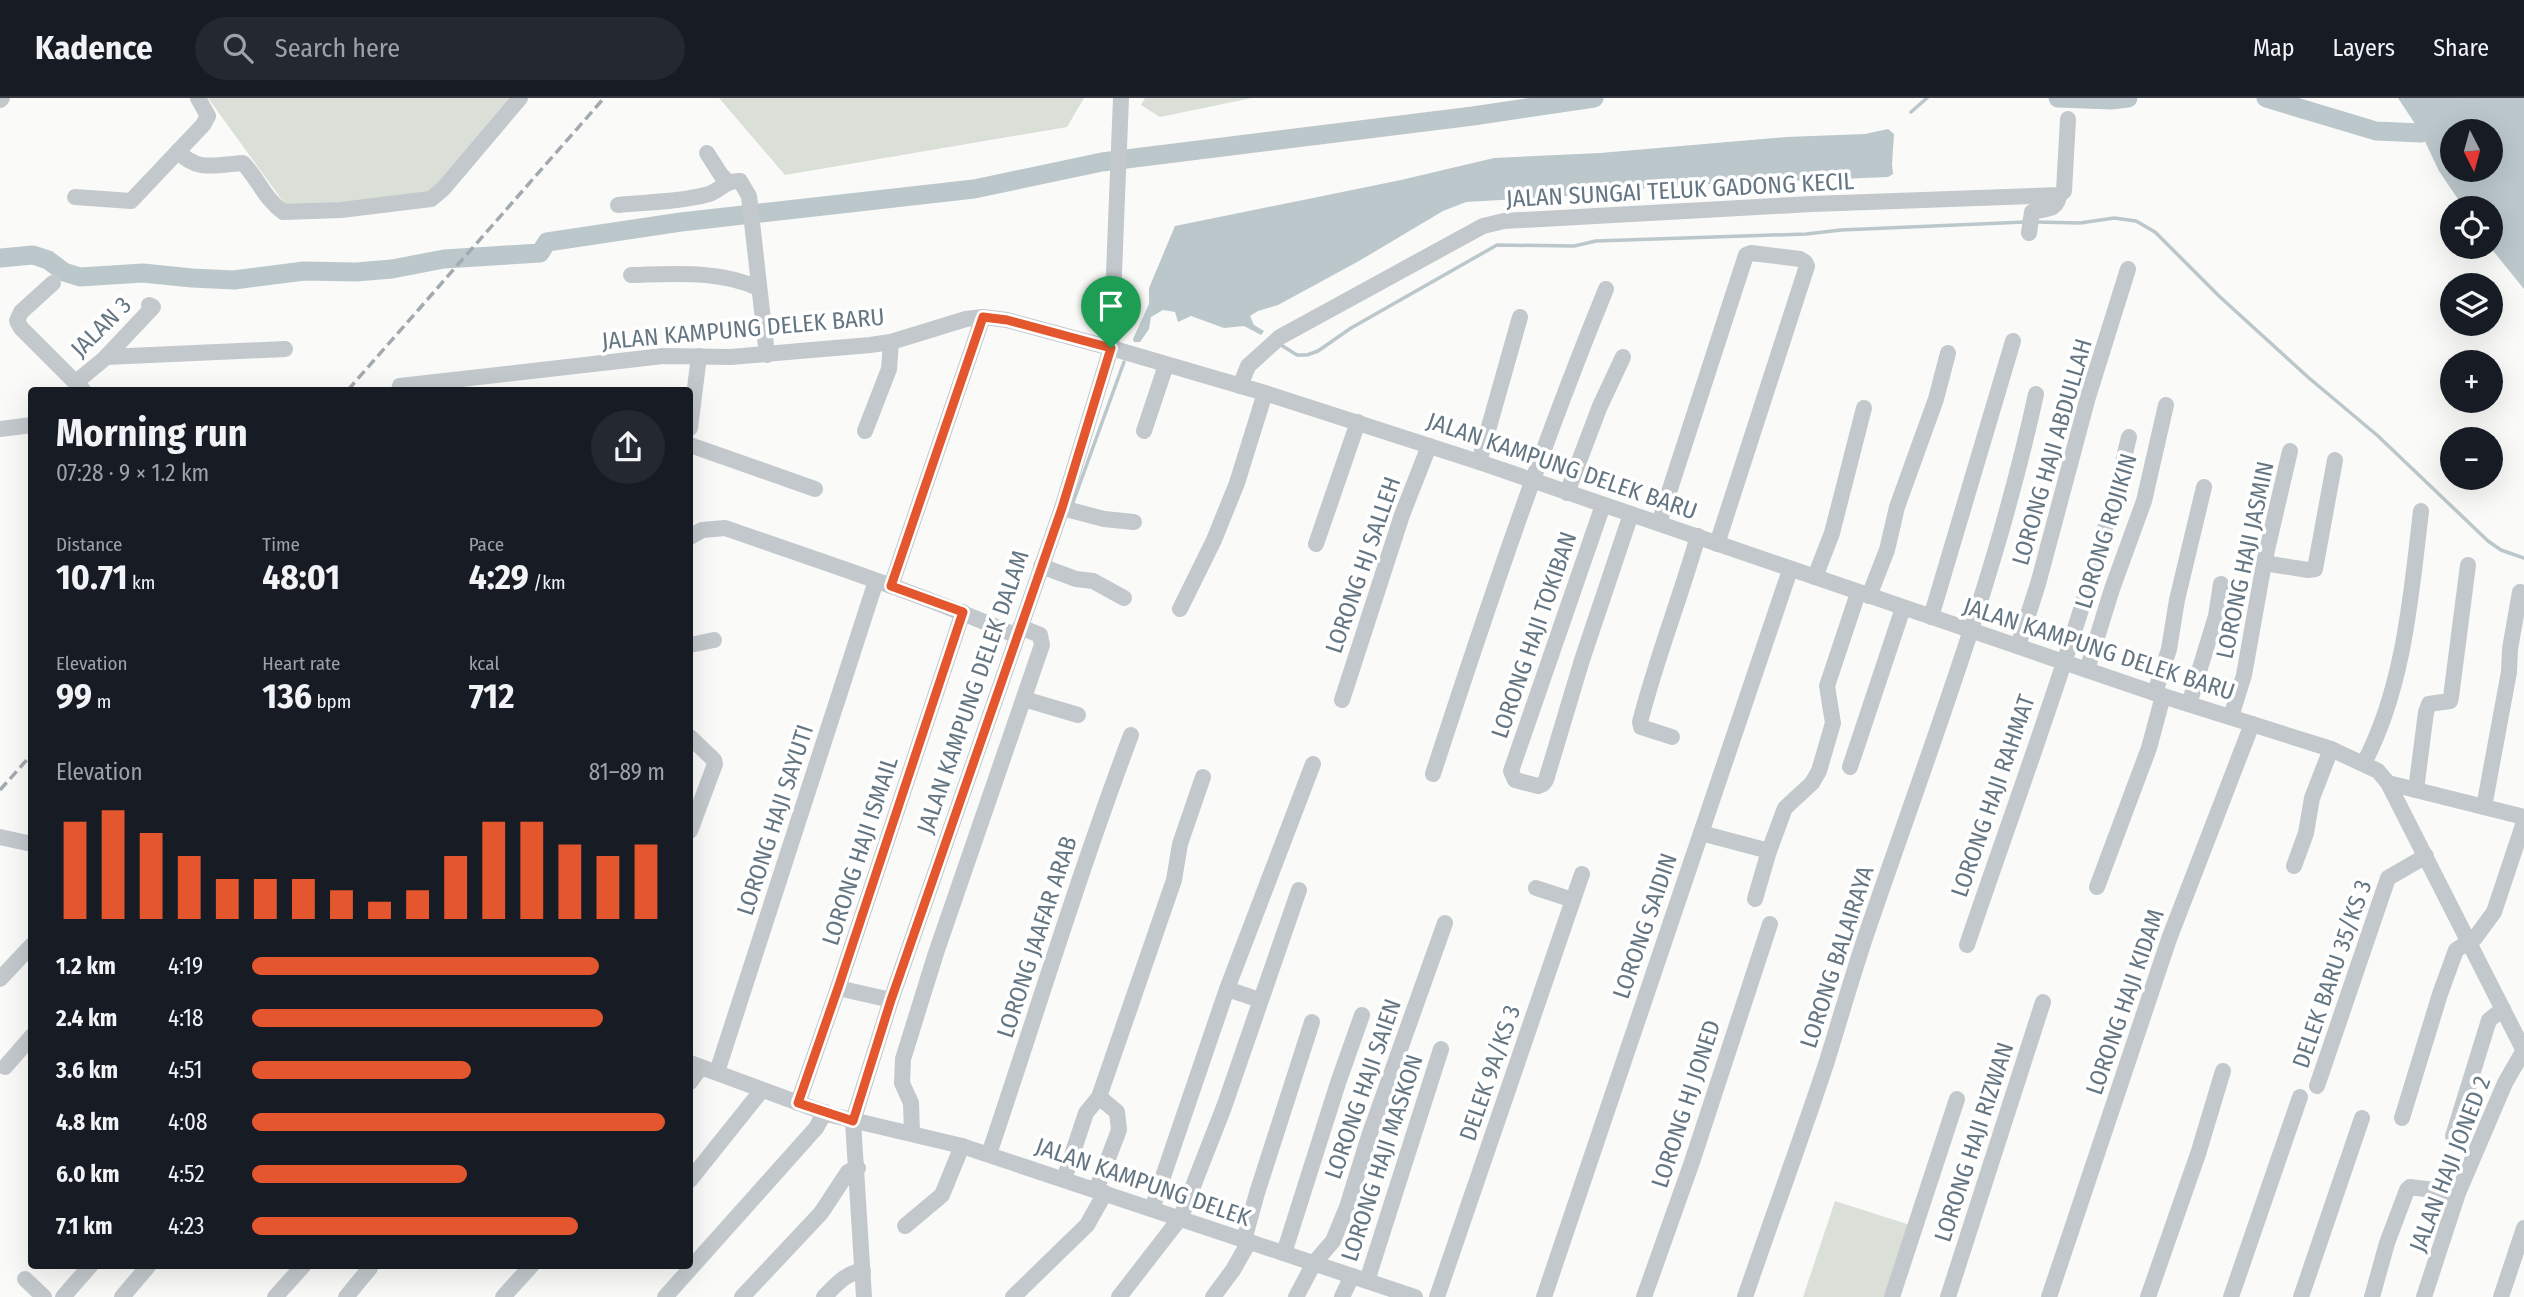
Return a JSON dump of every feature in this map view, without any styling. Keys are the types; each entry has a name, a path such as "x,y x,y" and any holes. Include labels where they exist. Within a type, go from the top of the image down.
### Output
{"street":[{"path":"75,197 131,201 203,125 208,116 198,98"},
{"path":"178,151 188,162 197,165 243,163 261,189 283,212 341,210 431,199 443,189 520,98"},
{"name":"JALAN KAMPUNG DELEK DALAM","path":"864,1297 853,1121 891,1000 1024,631 1041,566 1073,511 1111,348 1121,98"},
{"path":"2029,226 2032,212 2053,208 2056,205 2054,196 2064,191 2068,119"},
{"path":"707,153 720,175 728,182"},
{"path":"618,205 675,200 712,193 728,182 740,181 749,196 767,355"},
{"name":"JALAN SUNGAI TELUK GADONG KECIL","path":"1240,386 1248,366 1280,337 1483,226 1504,221 1812,204 2054,196"},
{"path":"1659,523 1746,255 1751,253 1800,259 1807,266 1717,544"},
{"name":"LORONG HAJI ABDULLAH","path":"2018,646 2038,584 2088,397 2128,269"},
{"path":"631,275 722,277 741,280 758,288"},
{"path":"54,283 21,312 17,321 80,386"},
{"path":"1433,774 1549,434 1606,289"},
{"name":"JALAN 3","path":"80,386 153,307 149,305"},
{"name":"JALAN KAMPUNG DELEK BARU","path":"407,387 663,356 767,355 891,342 966,319 983,317 1007,320 1111,348 1358,422 2063,662 2331,749 2364,763 2378,771 2388,783 2524,1050"},
{"name":"LORONG HAJI SAYUTI","path":"702,1068 983,317"},
{"path":"1479,462 1520,317"},
{"path":"1931,617 2014,341"},
{"path":"866,431 889,369 891,342"},
{"path":"106,357 285,349"},
{"path":"1755,899 1785,808 1812,783 1819,771 1833,723 1827,686 1864,595 1887,550 1897,507 1936,399 1948,353"},
{"path":"693,404 699,356"},
{"path":"1567,493 1600,406 1623,357"},
{"path":"1144,431 1166,365"},
{"path":"1180,609 1214,540 1237,483 1265,393"},
{"name":"LORONG BALAIRAYA","path":"1745,1297 1970,630 2022,456 2036,394"},
{"name":"LORONG ROJIKIN","path":"2087,670 2112,589 2144,501 2166,405"},
{"path":"1815,577 1832,533 1864,408"},
{"path":"1317,544 1358,422"},
{"path":"0,429 28,426"},
{"name":"LORONG HAJI RAHMAT","path":"1966,946 2063,662 2109,516 2129,437"},
{"path":"693,445 815,489"},
{"name":"LORONG HJ SALLEH","path":"1342,700 1402,515 1429,446"},
{"name":"LORONG HAJI JASMIN","path":"2231,717 2244,675 2263,563 2290,451"},
{"path":"2263,563 2315,569 2335,460"},
{"path":"2097,887 2149,748 2177,600 2204,487"},
{"name":"LORONG HAJI TOKIBAN","path":"1603,505 1511,771 1515,780 1538,786 1543,785 1546,780 1582,660 1631,514"},
{"path":"1073,511 1134,523"},
{"path":"2364,763 2380,733 2395,683 2412,592 2421,511"},
{"path":"693,535 702,530 725,528 963,612 1040,635 1043,639 936,953 903,1059 902,1083 911,1103 912,1132"},
{"path":"1672,737 1641,727 1640,722 1656,662 1682,591 1698,536"},
{"path":"2416,790 2429,704 2449,701 2451,697 2468,565"},
{"path":"1041,566 1076,579 1093,581 1124,598"},
{"name":"LORONG SAIDIN","path":"1544,1297 1790,570"},
{"path":"2189,704 2216,616 2221,584"},
{"path":"2484,807 2509,671 2520,592"},
{"path":"1850,767 1903,608"},
{"name":"LORONG HAJI ISMAIL","path":"798,1103 963,612"},
{"path":"693,644 714,640"},
{"path":"1024,699 1078,715"},
{"name":"LORONG HAJI KIDAM","path":"2049,1297 2169,939 2252,724"},
{"name":"LORONG JAAFAR ARAB","path":"989,1154 1095,832 1131,735"},
{"path":"693,740 715,764 693,823"},
{"path":"2294,866 2306,833 2312,798 2331,749"},
{"path":"1152,1209 1227,989 1312,764"},
{"path":"1064,1179 1086,1114 1099,1097 1174,880 1180,844 1203,777"},
{"path":"2388,783 2524,817"},
{"path":"2402,1118 2456,950 2480,933 2494,912 2524,822"},
{"path":"1701,833 1769,851"},
{"path":"0,837 28,838"},
{"name":"DELEK BARU 35/KS 3","path":"2317,1086 2388,878 2426,856"},
{"name":"DELEK 9A/KS 3","path":"1437,1297 1582,874"},
{"path":"1536,888 1573,900"},
{"path":"1119,1297 1181,1217 1224,1107 1299,890"},
{"name":"LORONG HAJI SAIEN","path":"1296,1297 1314,1263 1333,1241 1348,1207 1369,1136 1446,923"},
{"name":"LORONG HJ JONED","path":"1644,1297 1692,1162 1770,924"},
{"path":"0,979 28,949"},
{"path":"838,988 891,1000"},
{"path":"1227,989 1260,1000"},
{"name":"LORONG HAJI RIZWAN","path":"1948,1297 2043,1002"},
{"path":"2453,1136 2489,1020 2503,1009"},
{"path":"1284,1252 1362,1015"},
{"path":"1213,1297 1233,1270 1246,1241 1257,1192 1312,1022"},
{"path":"5,1067 28,1041"},
{"name":"LORONG HAJI MASKON","path":"1342,1297 1359,1279 1441,1049"},
{"name":"JALAN HAJI JONED 2","path":"2424,1297 2458,1193 2505,1083 2524,1050"},
{"name":"JALAN KAMPUNG DELEK","path":"702,1068 853,1121 912,1132 989,1154 1415,1297"},
{"path":"2148,1297 2198,1154 2222,1071"},
{"path":"693,1176 762,1090"},
{"path":"1013,1297 1087,1226 1101,1192 1119,1130 1117,1112 1099,1097"},
{"path":"2231,1297 2300,1097"},
{"path":"1892,1297 1957,1099"},
{"path":"693,1266 808,1137 825,1112"},
{"path":"2301,1297 2362,1118"},
{"path":"905,1226 942,1195 954,1165 943,1160 954,1144"},
{"path":"742,1297 821,1213 848,1172 858,1168"},
{"path":"2372,1297 2395,1223 2410,1187 2458,1193"},
{"path":"2501,1297 2524,1228"},
{"path":"63,1297 87,1269"},
{"path":"122,1297 146,1269"},
{"path":"275,1297 300,1269"},
{"path":"346,1297 369,1269"},
{"path":"503,1297 528,1269"},
{"path":"665,1297 690,1269"},
{"path":"824,1297 841,1280 863,1271"},
{"path":"26,1279 44,1297"}],"shaded area":[{"path":"208,98 515,98 432,194 287,207"},
{"path":"719,98 1084,98 1067,127 785,175"},
{"path":"1145,98 1252,98 1160,117 1141,105"},
{"path":"2398,98 2524,98 2524,289 2500,259 2503,259 2503,196 2456,196 2446,182 2503,182 2503,119 2440,119 2439,171 2421,133"},
{"path":"1888,129 1894,134 1893,174 1888,177 1662,186 1601,194 1466,202 1443,211 1278,305 1250,316 1254,325 1264,331 1261,335 1244,326 1224,328 1191,316 1178,322 1175,312 1163,310 1151,317 1149,329 1140,342 1134,342 1133,339 1149,304 1149,288 1175,226 1401,180 1494,158 1600,153 1786,137 1865,134"},
{"path":"1835,1201 1910,1225 1886,1297 1803,1297"}],"waterway":[{"path":"0,258 33,255 48,260 64,272 80,277 143,273 234,280 304,271 356,272 392,269 444,259 540,253 547,242 681,222 974,189 1102,162 1473,116 1594,98"},
{"path":"1911,112 1927,98"},
{"path":"2058,98 2128,98"},
{"path":"2266,98 2376,131 2421,133 2440,126"},
{"path":"2036,222 2080,223 2114,218 2136,221 2155,232 2219,296 2378,436 2488,541 2501,550 2524,558"},
{"path":"1281,345 1297,355 1318,351 1351,328 1497,245 1574,246 1596,241 1806,234 2025,222"},
{"path":"1072,505 1124,362"}],"railway":[{"path":"351,387 604,98"},
{"path":"0,790 28,758"}],"route":[{"path":"983,317 1007,320 1111,348 1062,508 891,1000 853,1121 798,1103 963,612 891,586 983,317"}]}
